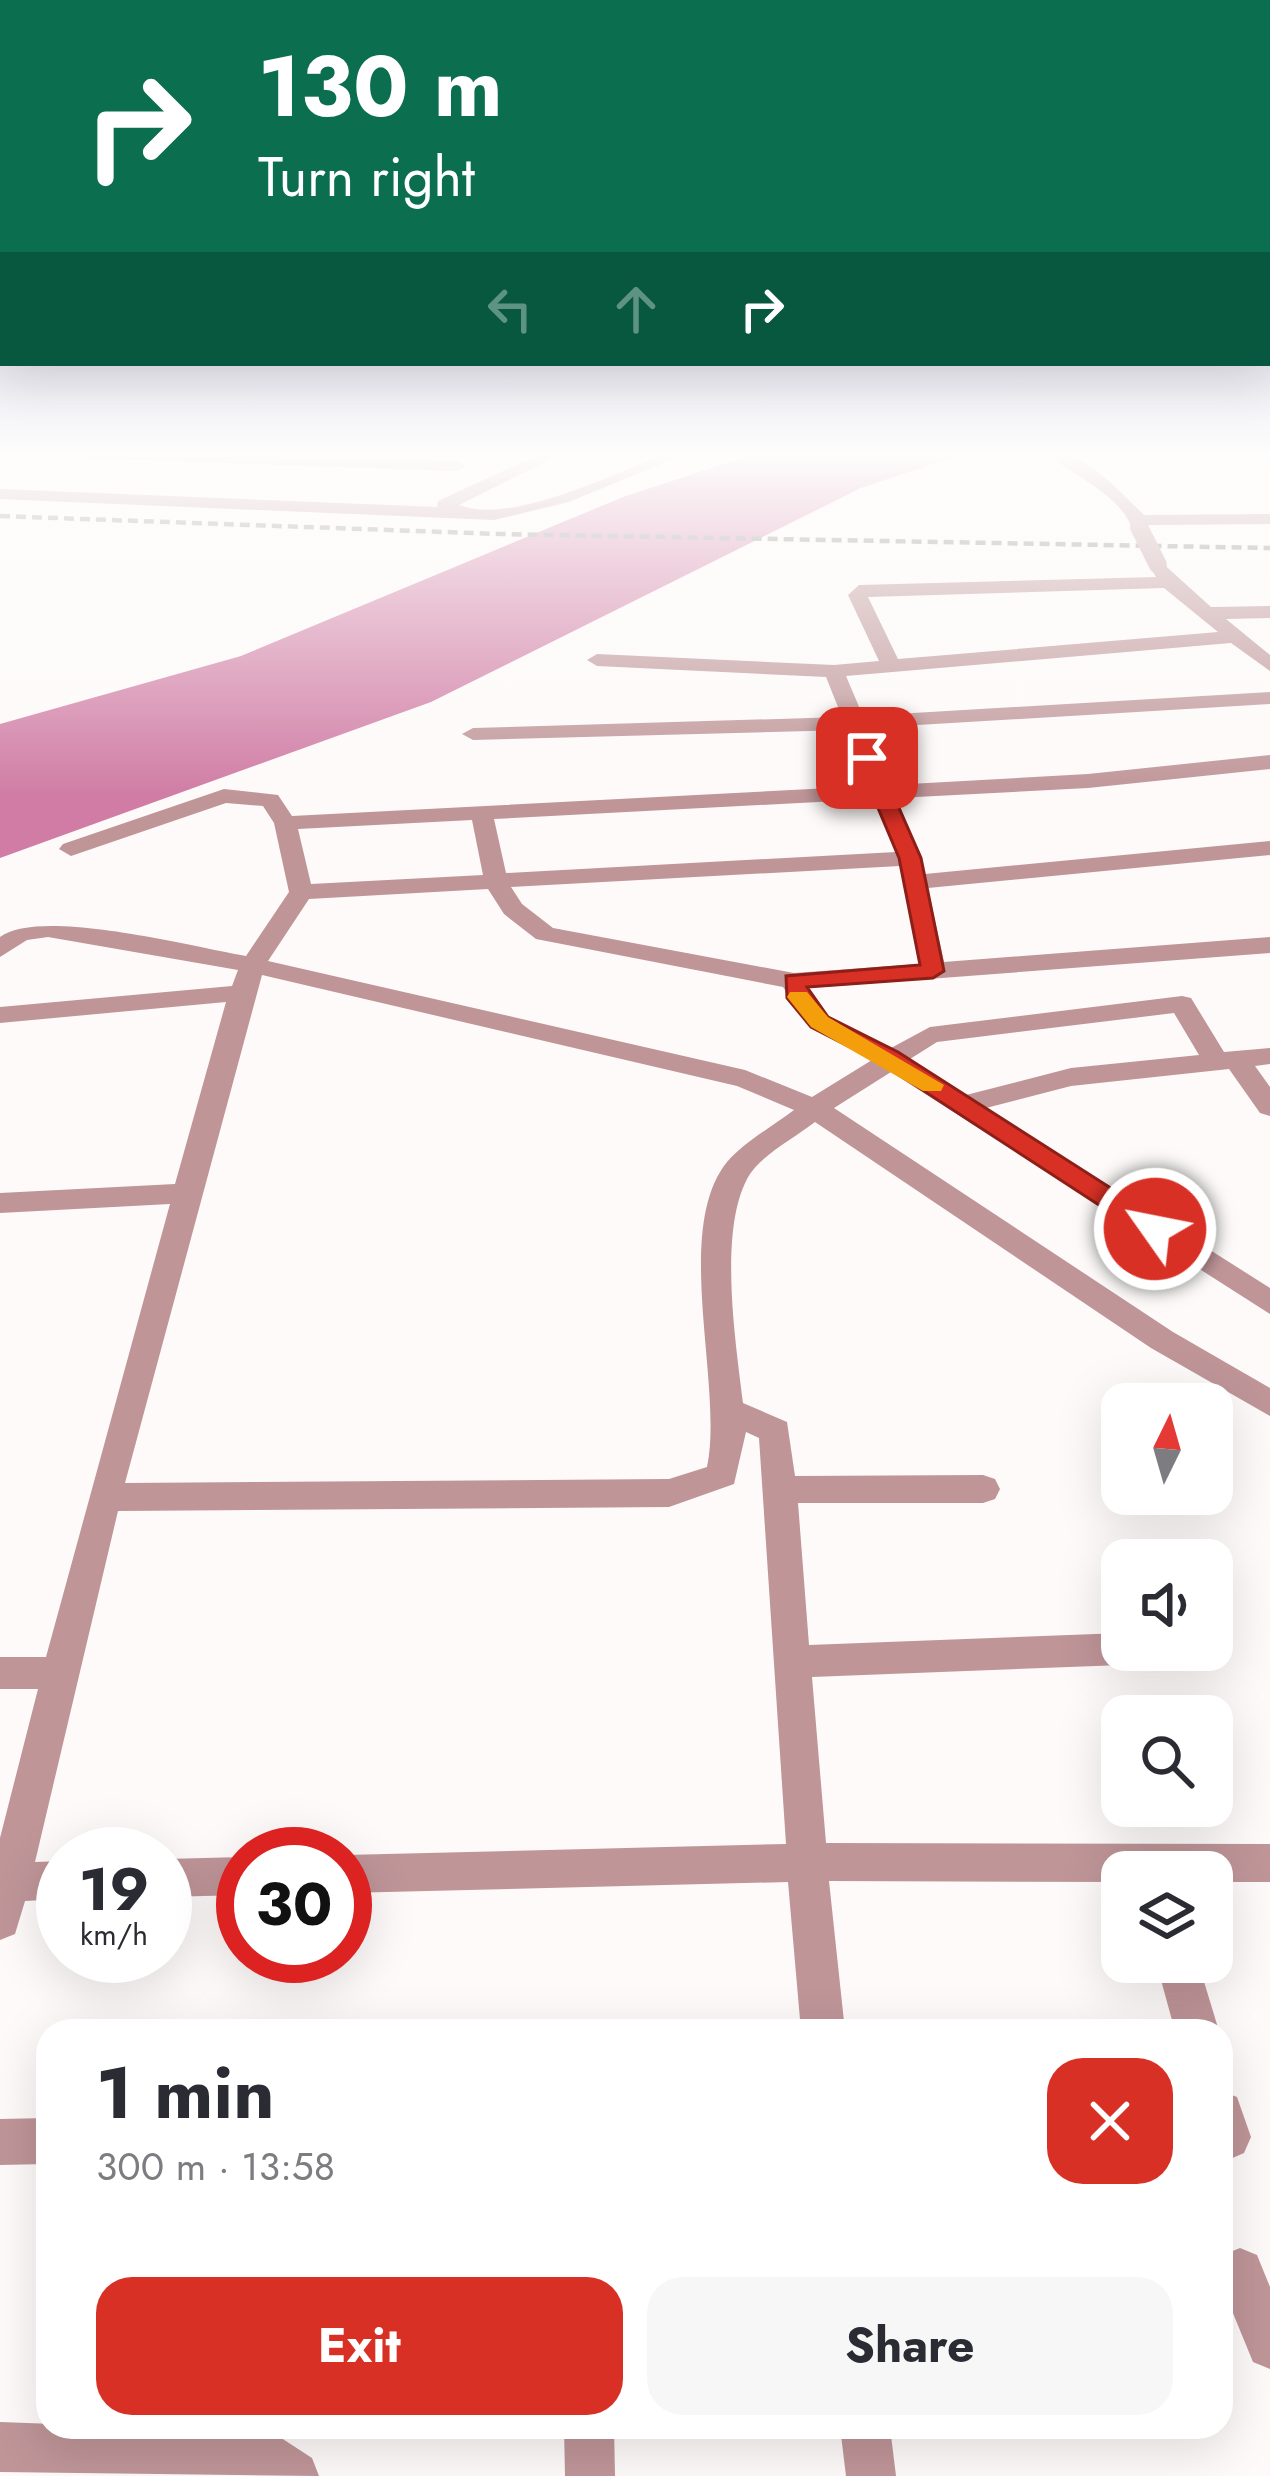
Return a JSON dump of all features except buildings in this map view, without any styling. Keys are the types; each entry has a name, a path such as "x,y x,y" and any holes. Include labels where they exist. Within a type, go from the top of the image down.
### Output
{"street":[{"path":"1160,567 1270,664"},
{"path":"892,665 861,604 858,595 866,589 1163,573"},
{"path":"1210,613 1270,612"},
{"path":"597,660 834,671 1238,636"},
{"path":"834,671 912,870 933,971"},
{"path":"473,734 853,723 1270,698"},
{"path":"285,823 481,809 1088,781 1270,762"},
{"path":"36,1887 3,1895 104,1497 248,979 302,892 285,823 270,800 224,796 71,848"},
{"path":"481,809 495,879 512,915 544,934 794,981 1270,945"},
{"path":"302,892 495,879 912,870 1270,848"},
{"path":"0,949 20,934 48,931 248,979 745,1079 814,1108 1162,1340 1270,1404"},
{"path":"0,1015 248,979"},
{"path":"794,981 799,998 820,1022 889,1058 1270,1303"},
{"path":"104,1497 669,1493 722,1475 730,1437 715,1294 723,1210 738,1168 814,1108 930,1034 1182,1004 1270,1107"},
{"path":"963,1105 1071,1076 1270,1055"},
{"path":"0,1203 190,1193"},
{"path":"727,1410 775,1431 822,2019"},
{"path":"780,1490 982,1489"},
{"path":"794,1662 1101,1650"},
{"path":"0,1673 61,1673"},
{"path":"372,1873 807,1862 1101,1867"},
{"path":"1233,1865 1270,1864"},
{"path":"1183,1983 1194,2019"},
{"path":"0,2142 36,2141"},
{"path":"1240,2272 1270,2345"},
{"path":"589,2439 590,2476"},
{"path":"866,2439 871,2476"},
{"path":"0,2447 272,2457 294,2476"}],"shaded area":[{"path":"456,567 703,567 431,702 0,858 0,724 241,656"}],"slow traffic":[{"path":"799,997 820,1022 932,1085"}],"route":[{"path":"867,758 910,858 933,971 794,981 799,998 820,1022 889,1058 1155,1229"}]}
